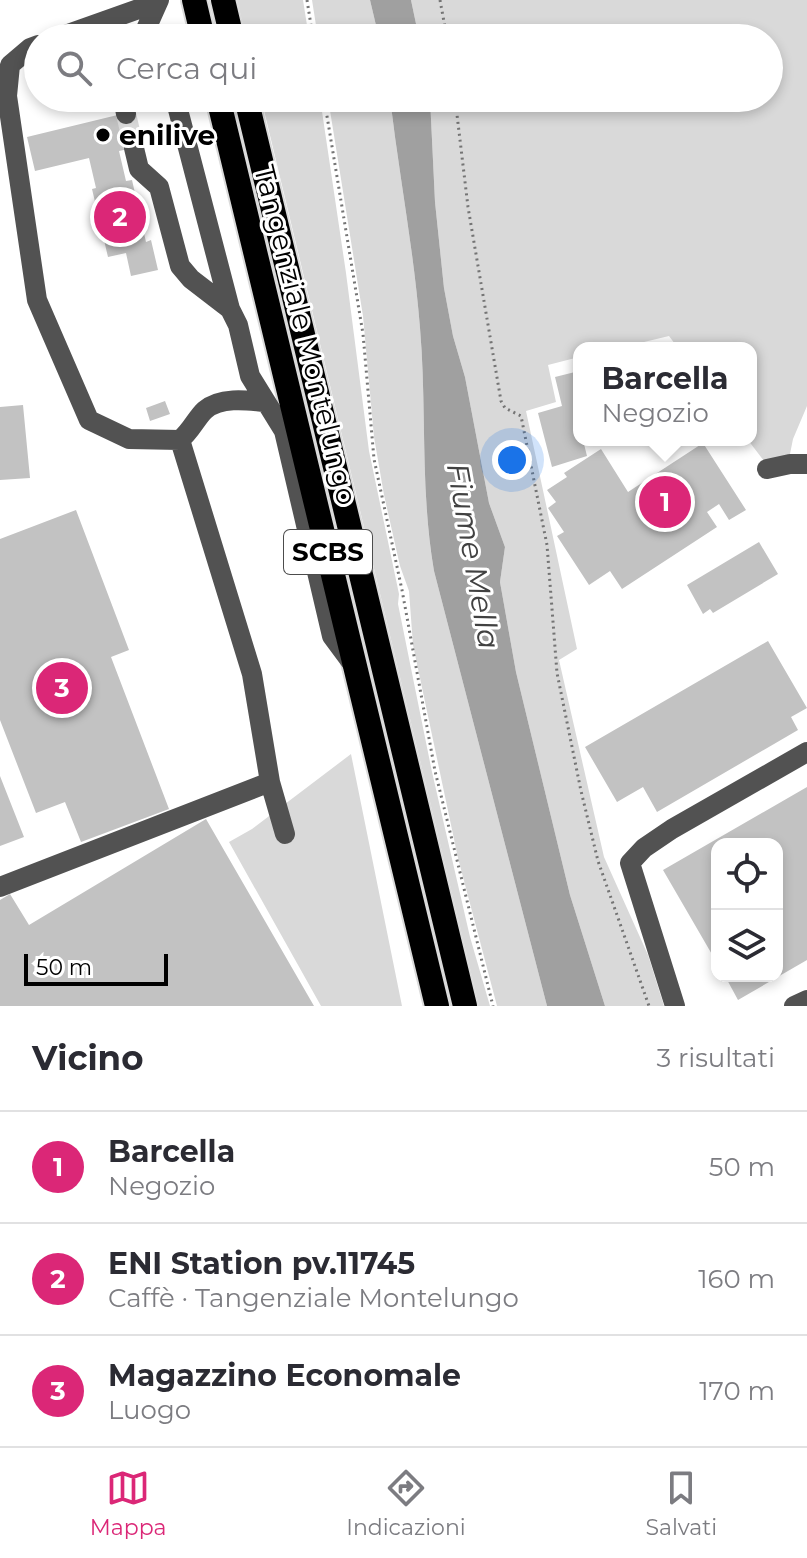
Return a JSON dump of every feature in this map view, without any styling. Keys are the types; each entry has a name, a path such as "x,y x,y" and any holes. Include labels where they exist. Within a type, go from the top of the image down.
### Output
{"highway":[{"path":"194,0 200,24"},
{"path":"223,0 229,24"},
{"name":"Tangenziale Montelungo","path":"221,112 437,1006"},
{"name":"Tangenziale Montelungo","path":"249,112 465,1006"}],"lane":[{"path":"149,24 159,1"},
{"path":"96,24 159,1"},
{"path":"24,53 10,65 7,96 37,300 89,420 129,439 180,440 192,430 206,409 236,400 264,402"},
{"path":"179,112 250,376 284,431 332,636 356,668"},
{"path":"134,148 139,169 159,187 180,266 191,279 230,309"},
{"path":"180,440 252,674 270,782 285,834"},
{"path":"767,469 807,464"},
{"path":"675,1006 630,863 644,848 672,829 807,752"},
{"path":"0,887 270,782"},
{"path":"794,1006 807,1000"}],"path":[{"path":"307,0 311,24"},
{"path":"440,0 444,24"},
{"path":"326,112 363,334 374,459 435,771 493,1006"},
{"path":"457,112 468,207 501,401 505,408 521,416 547,545 557,673 581,791 598,861 649,1006"}],"shaded area":[{"path":"237,0 303,0 307,24 243,24"},
{"path":"312,0 370,0 376,24 316,24"},
{"path":"411,0 807,0 807,406 793,439 789,459 767,465 753,446 757,446 757,342 674,342 669,336 644,342 573,342 573,359 548,365 556,402 526,411 577,649 559,660 604,857 648,955 664,1006 605,1006 570,895 516,672 500,582 505,547 489,503 444,288 435,202 431,112 783,112 783,24 416,24"},
{"path":"264,112 322,112 369,451 432,772 470,937 490,1006 479,1006"},
{"path":"330,112 392,112 417,299 422,358 425,481 434,571 547,1006 497,1006 458,858 413,645 409,591 400,566 374,437 363,316"},
{"path":"351,754 402,1006 321,1006 229,842 252,829"}],"water":[{"path":"370,0 411,0 416,24 376,24"},
{"name":"Fiume Mella","path":"392,112 431,112 435,202 444,288 489,503 505,547 500,582 516,672 570,895 605,1006 547,1006 434,571 425,480 422,358"}],"building":[{"path":"134,112 142,146 119,151 126,181 132,180 146,242 151,240 158,270 131,276 126,253 108,257 92,189 96,188 89,158 35,171 27,137"},
{"path":"573,372 573,446 584,446 587,456 552,467 538,413 562,406 555,377"},
{"path":"165,401 170,414 150,421 146,408"},
{"path":"23,405 30,478 0,480 0,407"},
{"path":"698,446 705,446 746,510 729,520 719,504 707,512 717,527 622,589 610,571 589,585 557,536 564,532 548,508 556,502 547,490 567,477 564,473 601,449 628,492"},
{"path":"76,510 129,650 111,657 169,809 81,842 65,802 36,813 0,720 0,539"},
{"path":"759,542 778,574 713,613 710,609 703,614 687,585"},
{"path":"768,641 807,708 791,717 798,730 657,812 643,787 617,802 585,747"},
{"path":"0,776 24,837 0,846"},
{"path":"807,787 807,960 783,974 783,838 719,838"},
{"path":"206,819 314,1006 0,1006 0,900 10,894 29,925"},
{"path":"711,842 711,953 663,870"},
{"path":"728,982 769,982 738,1000"}],"tunnel":[{"path":"126,114 134,148"}],"place":[{"name":"enilive","path":"103,135"},
{"name":"ENI Station pv.11745","path":"120,217"},
{"name":"Barcella","path":"665,502"},
{"name":"Magazzino Economale","path":"62,688"}]}
